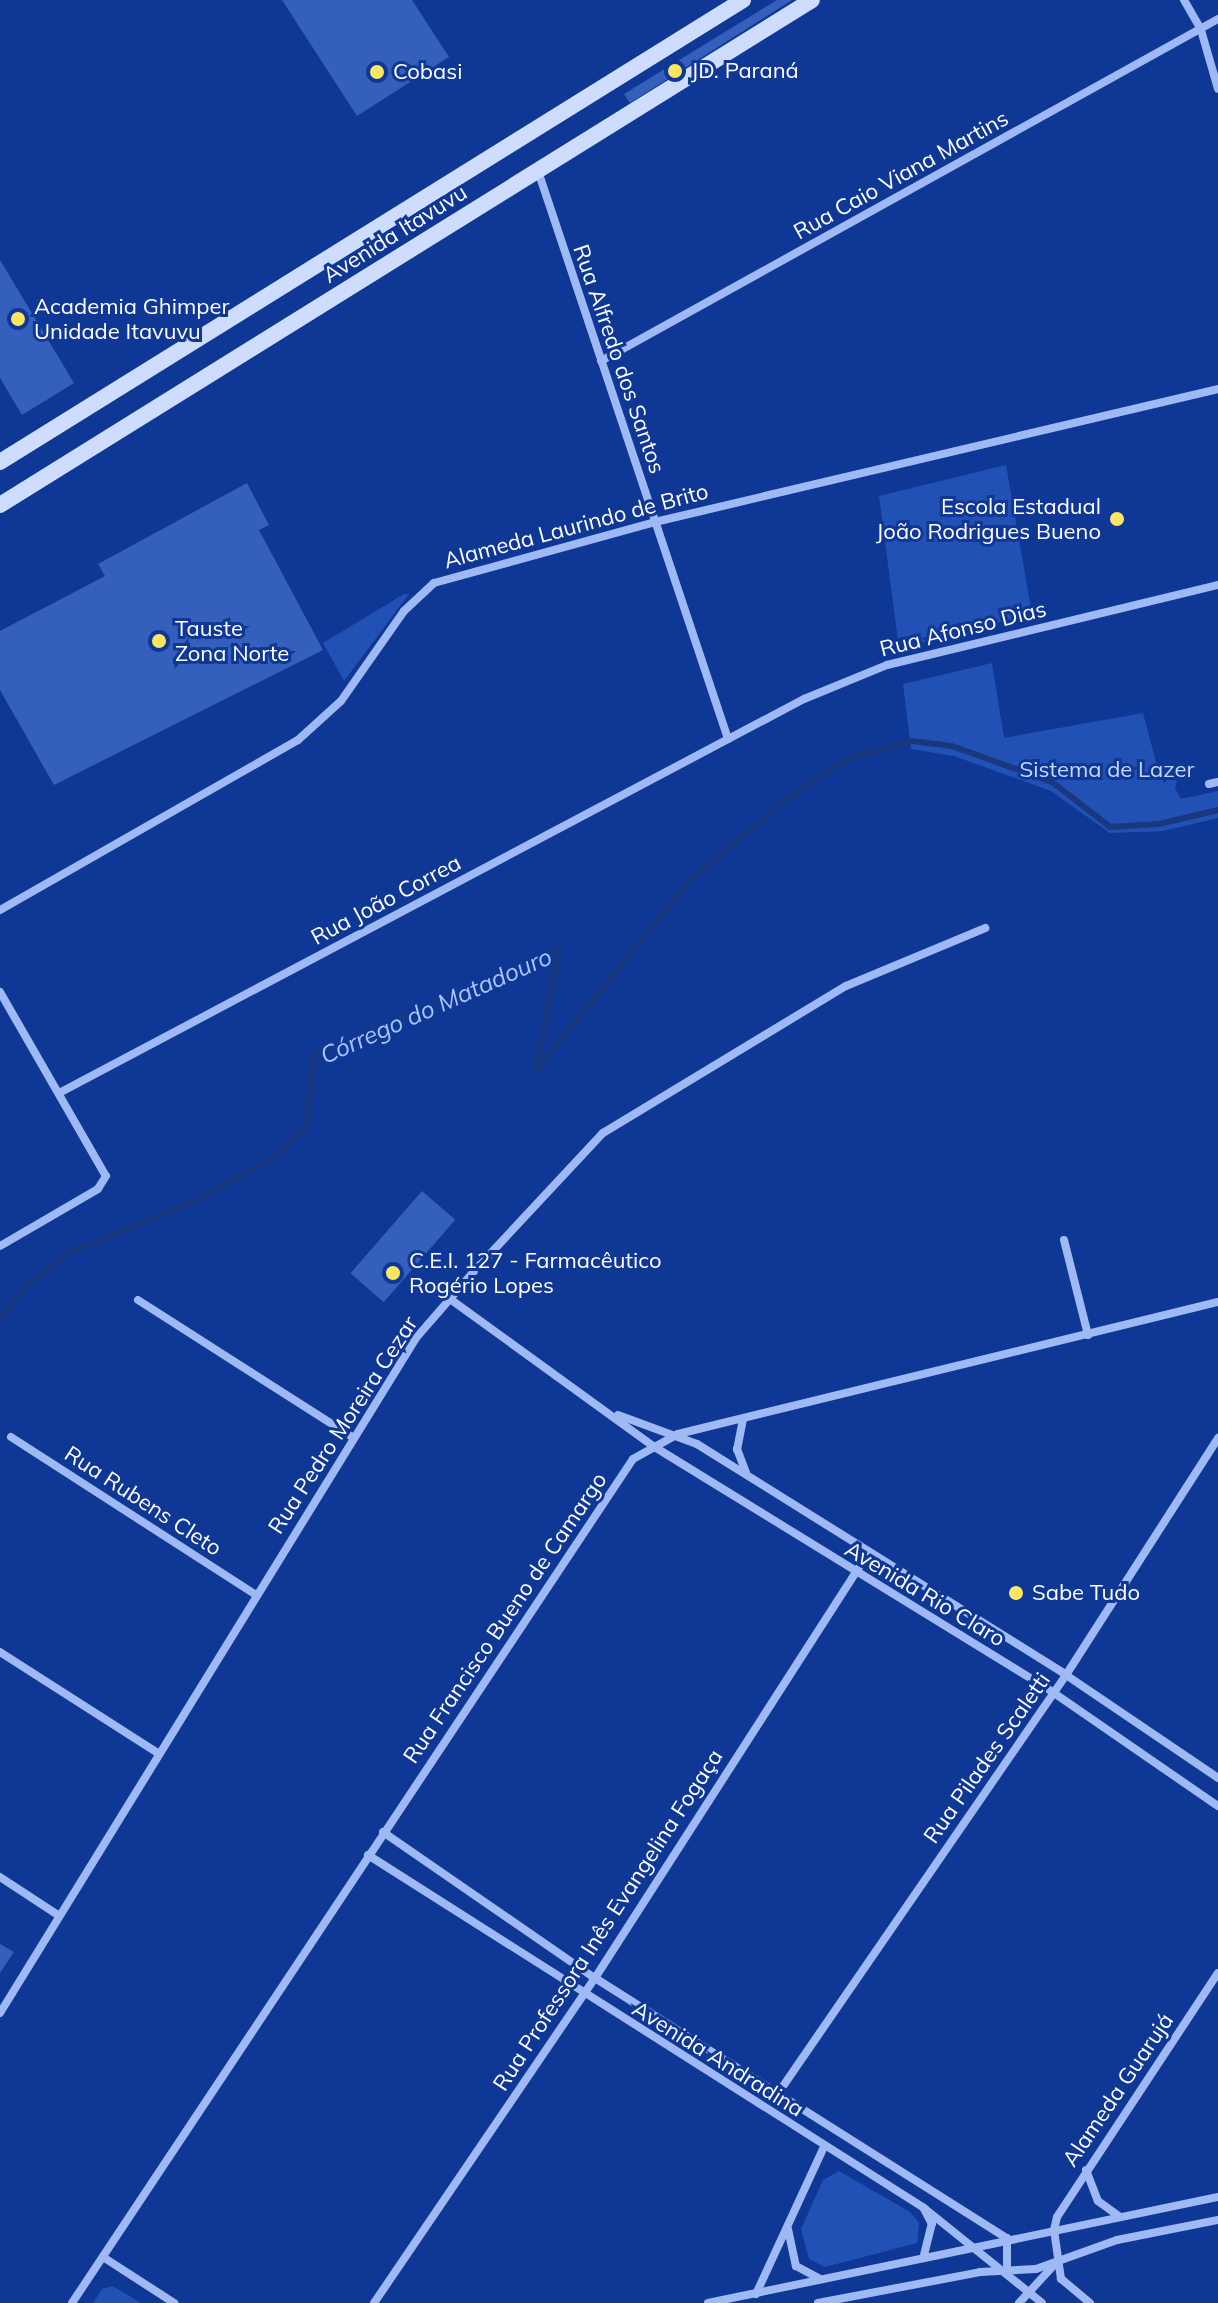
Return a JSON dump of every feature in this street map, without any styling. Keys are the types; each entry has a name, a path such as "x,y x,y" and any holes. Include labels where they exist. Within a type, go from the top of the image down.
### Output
{"main road":[{"name":"Avenida Itavuvu","path":"0,462 743,0"},
{"name":"Avenida Itavuvu","path":"0,505 812,0"}],"street":[{"path":"1184,0 1201,30 1218,89"},
{"name":"Rua Caio Viana Martins","path":"601,361 1218,19"},
{"name":"Rua Alfredo dos Santos","path":"538,171 728,739"},
{"name":"Alameda Laurindo de Brito","path":"0,910 298,740 341,701 404,611 434,583 655,522 1218,389"},
{"name":"Rua Afonso Dias","path":"728,739 804,699 887,665 1218,585"},
{"name":"Rua João Correa","path":"61,1092 728,739"},
{"name":"Rua Pedro Moreira Cezar","path":"0,2013 416,1338 450,1299 603,1133 846,986 985,928"},
{"path":"0,992 61,1092 106,1176 98,1189 0,1246"},
{"path":"1064,1240 1088,1335"},
{"name":"Avenida Rio Claro","path":"450,1299 613,1413 653,1446 1054,1693 1218,1806"},
{"path":"138,1300 354,1438"},
{"name":"Rua Francisco Bueno de Camargo","path":"72,2303 633,1459 678,1434 1218,1302"},
{"name":"Avenida Rio Claro","path":"613,1413 678,1434 749,1476 867,1555 1066,1675 1218,1778"},
{"path":"743,1419 737,1449 749,1476"},
{"name":"Rua Rubens Cleto","path":"11,1437 256,1595"},
{"name":"Rua Pilades Scaletti","path":"779,2092 1054,1693 1218,1438"},
{"name":"Rua Professora Inês Evangelina Fogaça","path":"374,2303 595,1978 867,1555"},
{"path":"0,1652 158,1753"},
{"name":"Avenida Andradina","path":"383,1832 595,1978 1007,2238"},
{"name":"Avenida Andradina","path":"368,1855 582,1995 924,2208 976,2246 1026,2293 1042,2303"},
{"path":"0,1877 58,1915"},
{"name":"Alameda Guarujá","path":"1054,2230 1086,2170 1218,1973"},
{"path":"756,2294 824,2147"},
{"path":"1086,2170 1098,2201 1120,2217"},
{"path":"708,2303 1007,2238 1218,2197"},
{"path":"924,2208 932,2224 924,2256"},
{"path":"818,2303 980,2272 1007,2272 1058,2260 1117,2240 1218,2220"},
{"path":"788,2225 789,2252 796,2266 821,2279"},
{"path":"1054,2230 1065,2286 1090,2303"},
{"path":"1007,2238 1007,2272"},
{"path":"103,2257 174,2303"},
{"path":"1019,2303 1058,2260"}],"green space":[{"path":"1006,465 1032,614 899,648 879,496"},
{"path":"404,594 409,594 344,681 323,643"},
{"name":"Sistema de Lazer","path":"992,663 1004,738 1143,713 1156,762 1179,772 1175,788 1181,799 1218,791 1218,818 1163,831 1110,833 1051,791 954,756 911,749 903,684"},
{"path":"839,2171 910,2212 919,2223 917,2243 825,2267 809,2259 801,2229 823,2180"},
{"path":"112,2286 141,2303 93,2303 102,2289"}],"building":[{"name":"Cobasi","path":"282,0 412,0 449,57 357,116"},
{"path":"777,0 792,0 630,103 624,94"},
{"name":"Academia Ghimper Unidade Itavuvu","path":"0,260 74,383 22,415 0,378"},
{"name":"Tauste Zona Norte","path":"247,483 269,525 259,530 323,650 54,785 0,690 0,631 105,576 98,564"},
{"path":"422,1191 455,1220 384,1302 350,1273"},
{"path":"0,1944 14,1952 0,1973"}],"waterway":[{"name":"Córrego do Matadouro","path":"0,1319 24,1288 68,1253 196,1201 274,1157 306,1127 314,1055 559,949 536,1070 690,880 789,797 846,759 912,741 952,746 1052,782 1110,827 1159,824 1218,810"}],"place":[{"name":"JD. Paraná","path":"675,71"},
{"name":"Cobasi","path":"377,72"},
{"name":"Academia Ghimper Unidade Itavuvu","path":"18,319"},
{"name":"Escola Estadual João Rodrigues Bueno","path":"1117,519"},
{"name":"Tauste Zona Norte","path":"159,641"},
{"name":"C.E.I. 127 - Farmacêutico Rogério Lopes","path":"393,1273"},
{"name":"Sabe Tudo","path":"1016,1593"}]}
